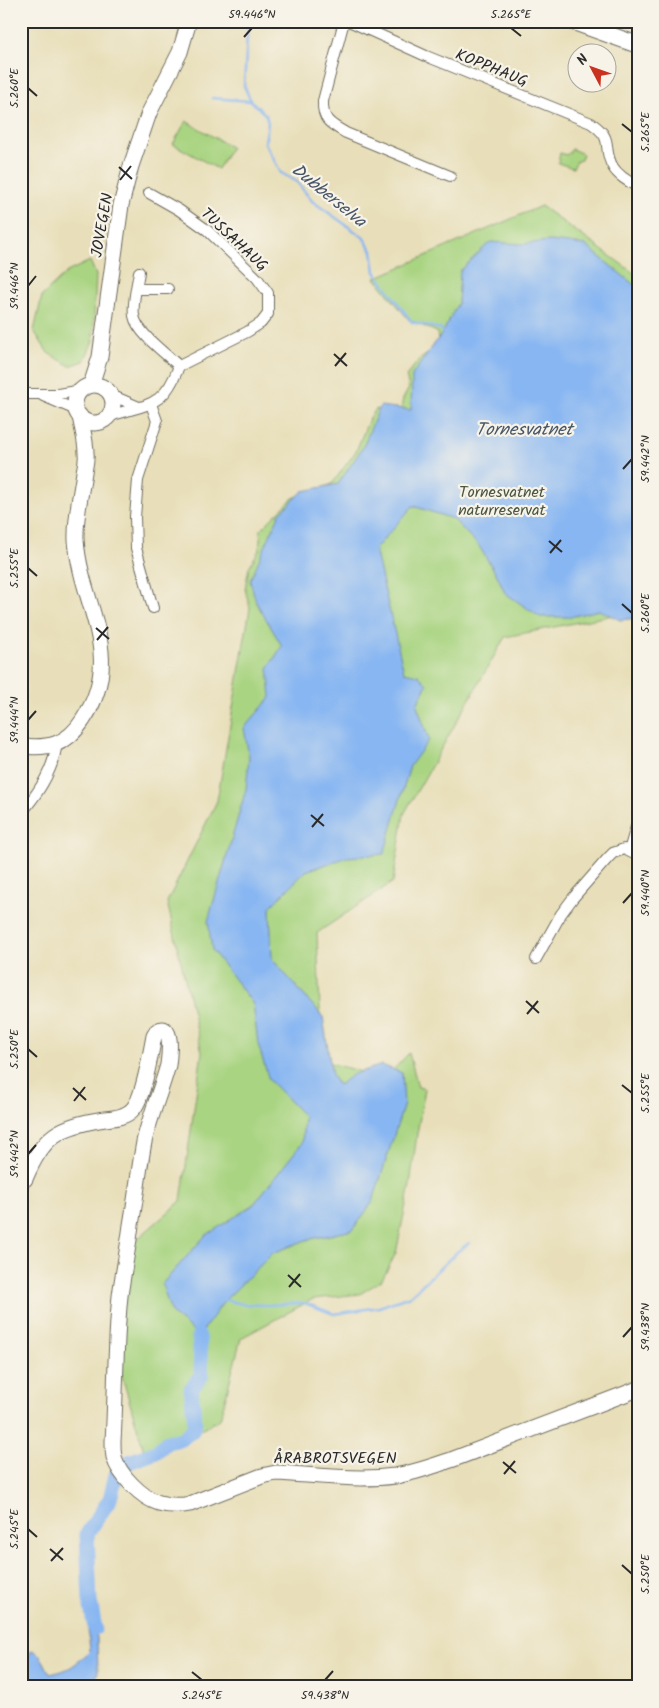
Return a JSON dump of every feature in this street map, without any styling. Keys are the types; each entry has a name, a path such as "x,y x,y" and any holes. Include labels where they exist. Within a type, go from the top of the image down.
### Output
{"main road":[{"path":"571,21 638,45"},
{"path":"602,21 638,34"}],"street":[{"name":"JOVEGEN","path":"96,389 121,205 131,166 149,113 180,52 188,21"},
{"path":"344,21 323,101 322,111 326,120 346,133 450,176"},
{"name":"KOPPHAUG","path":"349,21 426,56 591,123 604,133 613,168 638,187"},
{"name":"TUSSAHAUG","path":"149,194 179,210 206,230 257,278 268,293 268,314 261,323 179,366"},
{"path":"39,395 78,413 90,422 151,404 170,387 179,366 142,332 134,316 139,272"},
{"path":"137,289 168,289"},
{"path":"21,746 46,747 57,744 73,733 91,708 96,694 102,664 100,636 81,568 76,538 86,454 76,399 96,389"},
{"path":"86,454 113,406 96,389"},
{"path":"21,394 39,395 96,389 139,407"},
{"path":"151,404 157,422 138,480 135,517 136,548 153,608"},
{"path":"21,813 34,796 49,770 56,753 57,744"},
{"path":"536,959 561,914 613,853 624,849 634,853 638,820"},
{"name":"ÅRABROTSVEGEN","path":"23,1182 34,1158 45,1143 61,1130 80,1122 120,1117 134,1109 140,1096 156,1031 164,1029 169,1040 169,1060 164,1082 144,1142 120,1296 113,1441 114,1456 120,1468 139,1491 158,1503 180,1506 207,1498 262,1476 276,1473 338,1477 396,1476 451,1460 638,1389"}],"green space":[{"path":"186,121 231,147 218,169 173,144"},
{"path":"572,149 583,154 581,160 577,161 573,168 558,163 560,153 567,155"},
{"name":"Tornesvatnet","path":"541,206 638,276 638,610 505,637 404,814 393,882 317,933 322,1061 402,1083 402,1073 393,1070 409,1053 418,1087 425,1089 410,1185 396,1253 382,1280 360,1294 313,1299 241,1338 220,1419 146,1458 119,1366 121,1301 135,1241 181,1201 202,1052 167,902 217,801 250,608 245,589 249,567 259,550 261,529 293,498 332,484 356,451 369,419 376,409 400,413 403,399 409,388 406,376 419,360 438,343 437,332 409,320 375,278"},
{"path":"90,261 96,275 93,341 84,361 70,366 48,353 34,331 42,296 67,272"}],"water":[{"name":"Tornesvatnet","path":"550,241 585,245 638,288 638,618 620,620 599,610 570,617 540,617 505,593 498,577 479,546 453,519 413,506 375,549 404,672 418,675 427,684 417,705 429,740 410,766 384,854 348,857 306,871 270,907 272,959 323,1017 332,1075 338,1085 354,1074 382,1065 402,1073 404,1104 373,1201 353,1230 306,1240 273,1253 225,1300 199,1336 171,1313 162,1284 205,1236 253,1205 302,1143 304,1116 269,1080 258,1044 253,1004 212,950 208,921 246,789 249,757 244,728 271,697 268,668 282,646 256,602 250,580 280,513 303,491 338,484 363,447 380,406 411,410 412,375 443,332 458,303 460,271 490,242 522,244"},
{"path":"95,1628 98,1672 92,1687 21,1687 21,1680 31,1650 40,1656 50,1674 63,1671 90,1651 88,1629"}],"waterway":[{"name":"Dubberselva","path":"248,21 244,86 251,101 266,115 268,123 265,143 281,173 297,182 312,201 363,237 372,251 375,272 412,322 441,329 443,332"},
{"path":"212,98 251,101"},
{"path":"225,1300 243,1304 266,1305 305,1303 334,1314 379,1307 410,1296 469,1243"},
{"path":"95,1628 90,1601 87,1534 110,1499 116,1475 129,1462 156,1452 167,1442 181,1439 192,1431 195,1422 191,1389 202,1375 199,1336"}],"park label":[{"name":"Tornesvatnet naturreservat","path":"502,500"}]}
